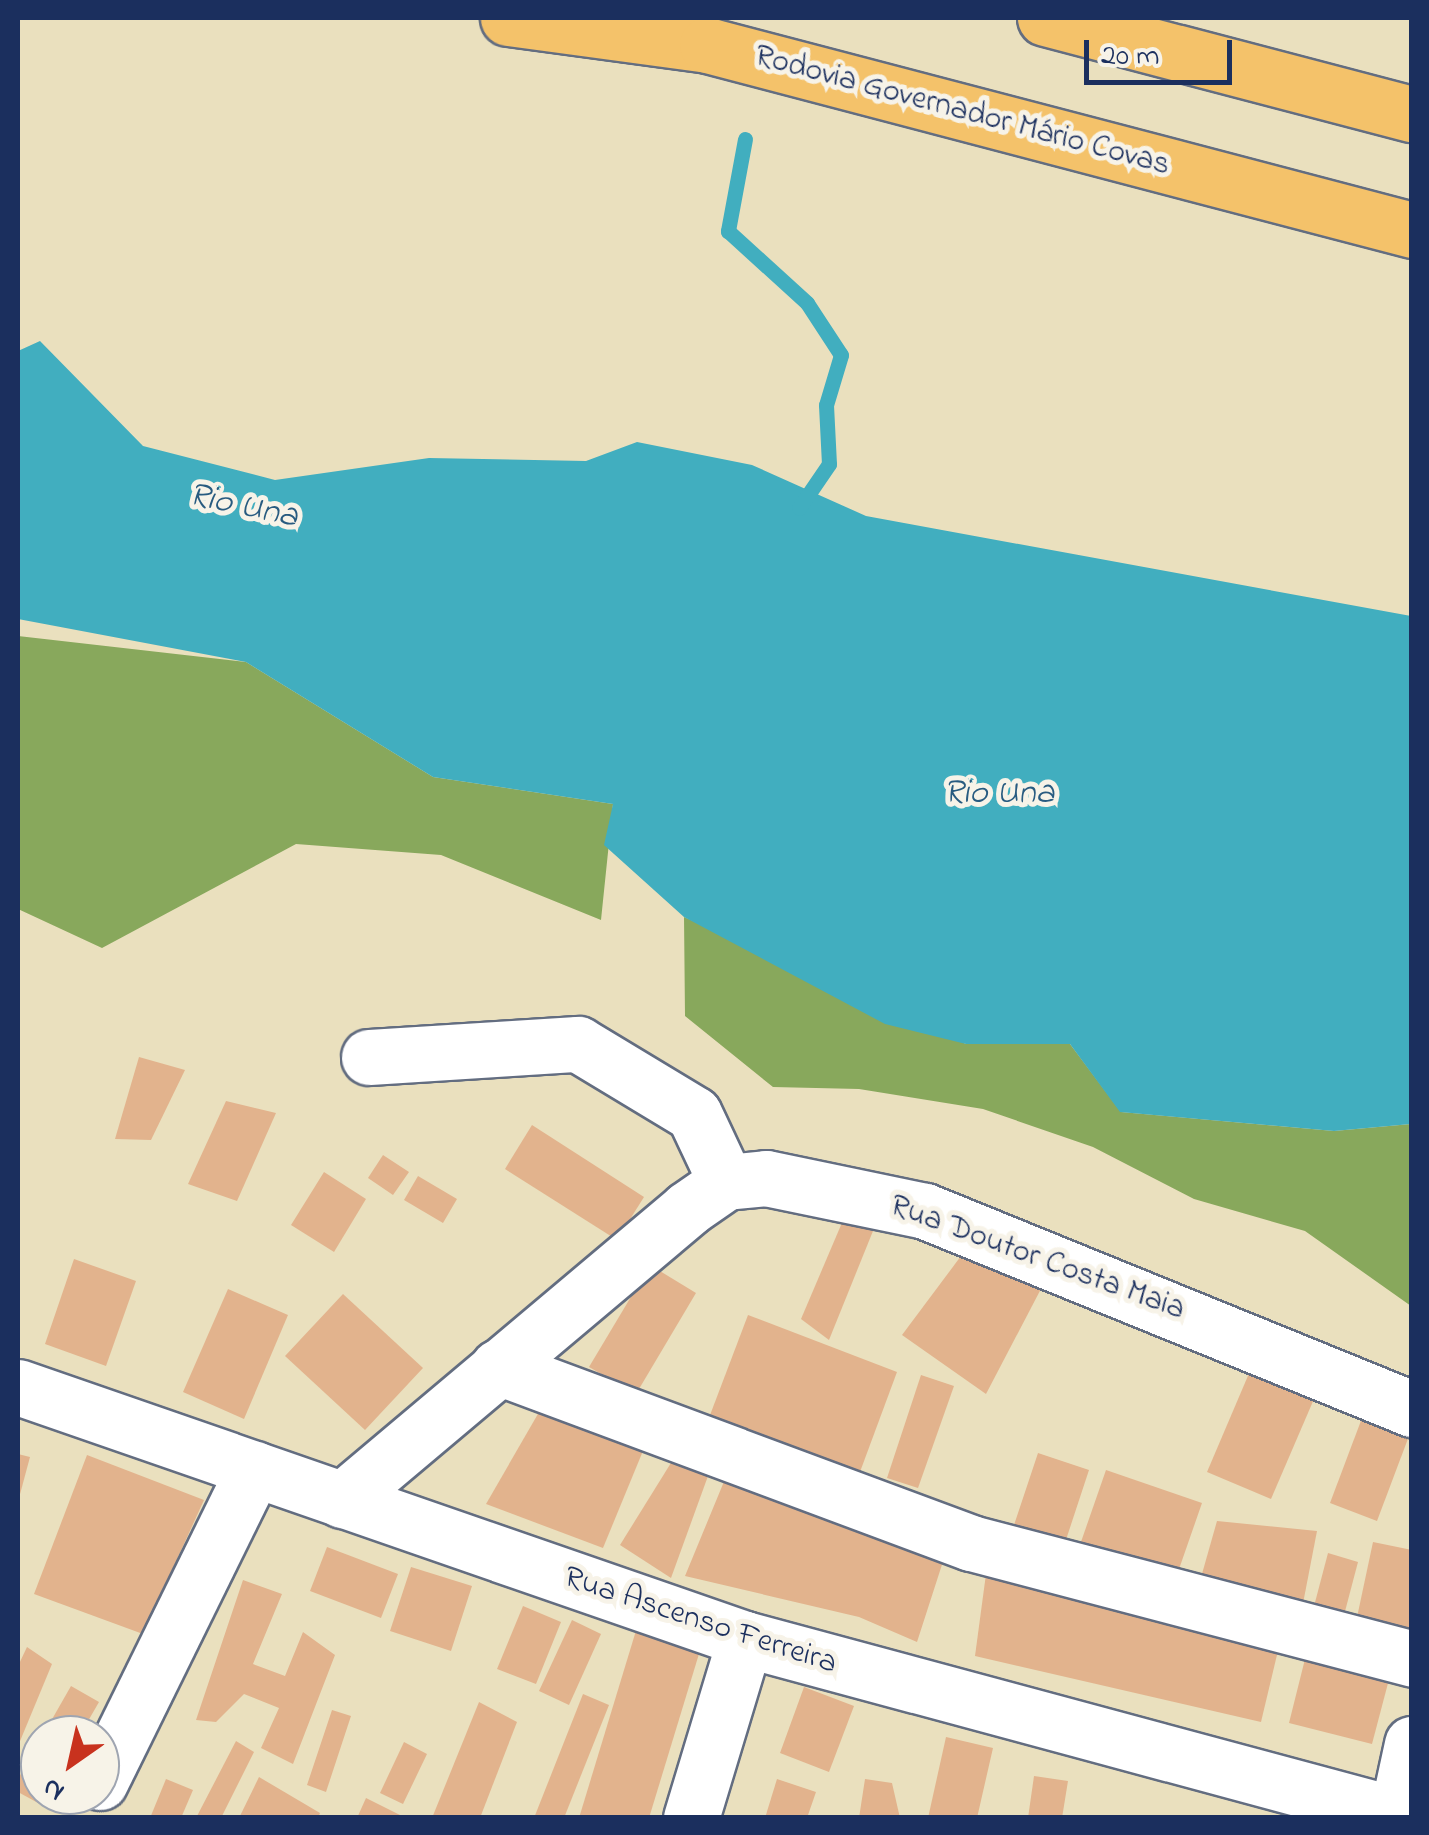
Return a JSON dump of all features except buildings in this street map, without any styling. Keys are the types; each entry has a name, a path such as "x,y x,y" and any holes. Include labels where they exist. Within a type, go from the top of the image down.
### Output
{"highway":[{"name":"Rodovia Governador Mário Covas","path":"508,18 708,45 1412,230"},
{"path":"1044,18 1412,114"}],"street":[{"path":"342,1500 726,1182 694,1114 578,1044 369,1057"},
{"name":"Rua Doutor Costa Maia","path":"726,1182 766,1178 925,1212 1412,1409"},
{"path":"498,1367 971,1543 1412,1660"},
{"name":"Rua Ascenso Ferreira","path":"18,1387 745,1640 1400,1817"},
{"path":"120,1741 254,1469"},
{"path":"691,1818 745,1640"},
{"path":"1400,1817 1412,1744"}],"green space":[{"path":"18,636 246,662 433,777 613,804 601,920 441,855 296,844 102,948 18,909"},
{"path":"684,917 966,1044 1070,1044 1121,1112 1334,1131 1411,1124 1411,1306 1305,1231 1194,1199 1093,1147 983,1109 859,1089 773,1087 685,1016"}],"water":[{"name":"Rio Una","path":"40,341 143,446 275,480 429,458 586,461 637,442 752,465 866,516 1411,616 1411,1124 1334,1131 1120,1112 1070,1044 966,1044 885,1024 684,917 604,845 613,804 433,777 246,662 18,619 18,351"}],"waterway":[{"path":"745,139 728,231 807,303 841,355 826,405 829,464 799,508"}]}
